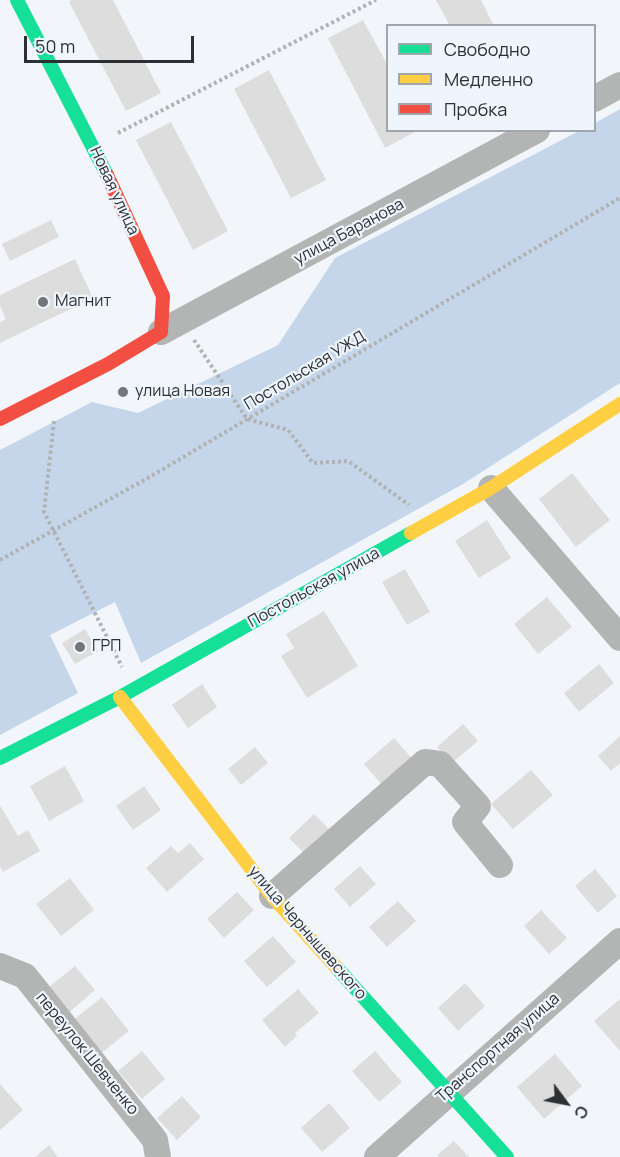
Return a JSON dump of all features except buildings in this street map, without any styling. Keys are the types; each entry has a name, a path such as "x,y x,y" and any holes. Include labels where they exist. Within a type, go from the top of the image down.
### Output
{"street":[{"name":"Новая улица","path":"17,0 94,146 163,296 161,332"},
{"path":"596,98 620,86"},
{"name":"улица Баранова","path":"161,332 533,132"},
{"path":"0,419 108,364 161,332"},
{"name":"Постольская улица","path":"0,758 120,697 491,488 620,404"},
{"path":"491,488 620,638"},
{"name":"улица Чернышевского","path":"120,697 272,896 507,1157"},
{"path":"272,896 425,762 440,764 478,806 465,822 500,865"},
{"name":"Транспортная улица","path":"376,1157 620,941"},
{"name":"переулок Шевченко","path":"0,966 25,976 155,1140 158,1157"}],"path":[{"path":"94,146 376,0"},
{"name":"Постольская УЖД","path":"0,560 247,419 620,198"},
{"path":"193,339 247,419 288,430 313,463 348,461 432,521"},
{"path":"54,419 44,512 124,670 120,697"}],"shaded area":[{"path":"620,109 620,383 463,484 141,663 115,602 50,635 78,693 0,735 0,450 92,402 138,413 278,345 335,258 577,132 596,132 596,122"}],"traffic: fast":[{"path":"17,0 107,175"},
{"path":"0,758 120,697 411,533"},
{"path":"337,968 507,1157"}],"traffic: slow":[{"path":"411,533 491,488 620,404"},
{"path":"120,697 272,896 337,968"}],"traffic: jam":[{"path":"0,419 108,364 161,332 163,296 107,175"}],"place":[{"name":"Магнит","path":"43,302"},
{"name":"улица Новая","path":"123,392"},
{"name":"ГРП","path":"80,647"}]}
